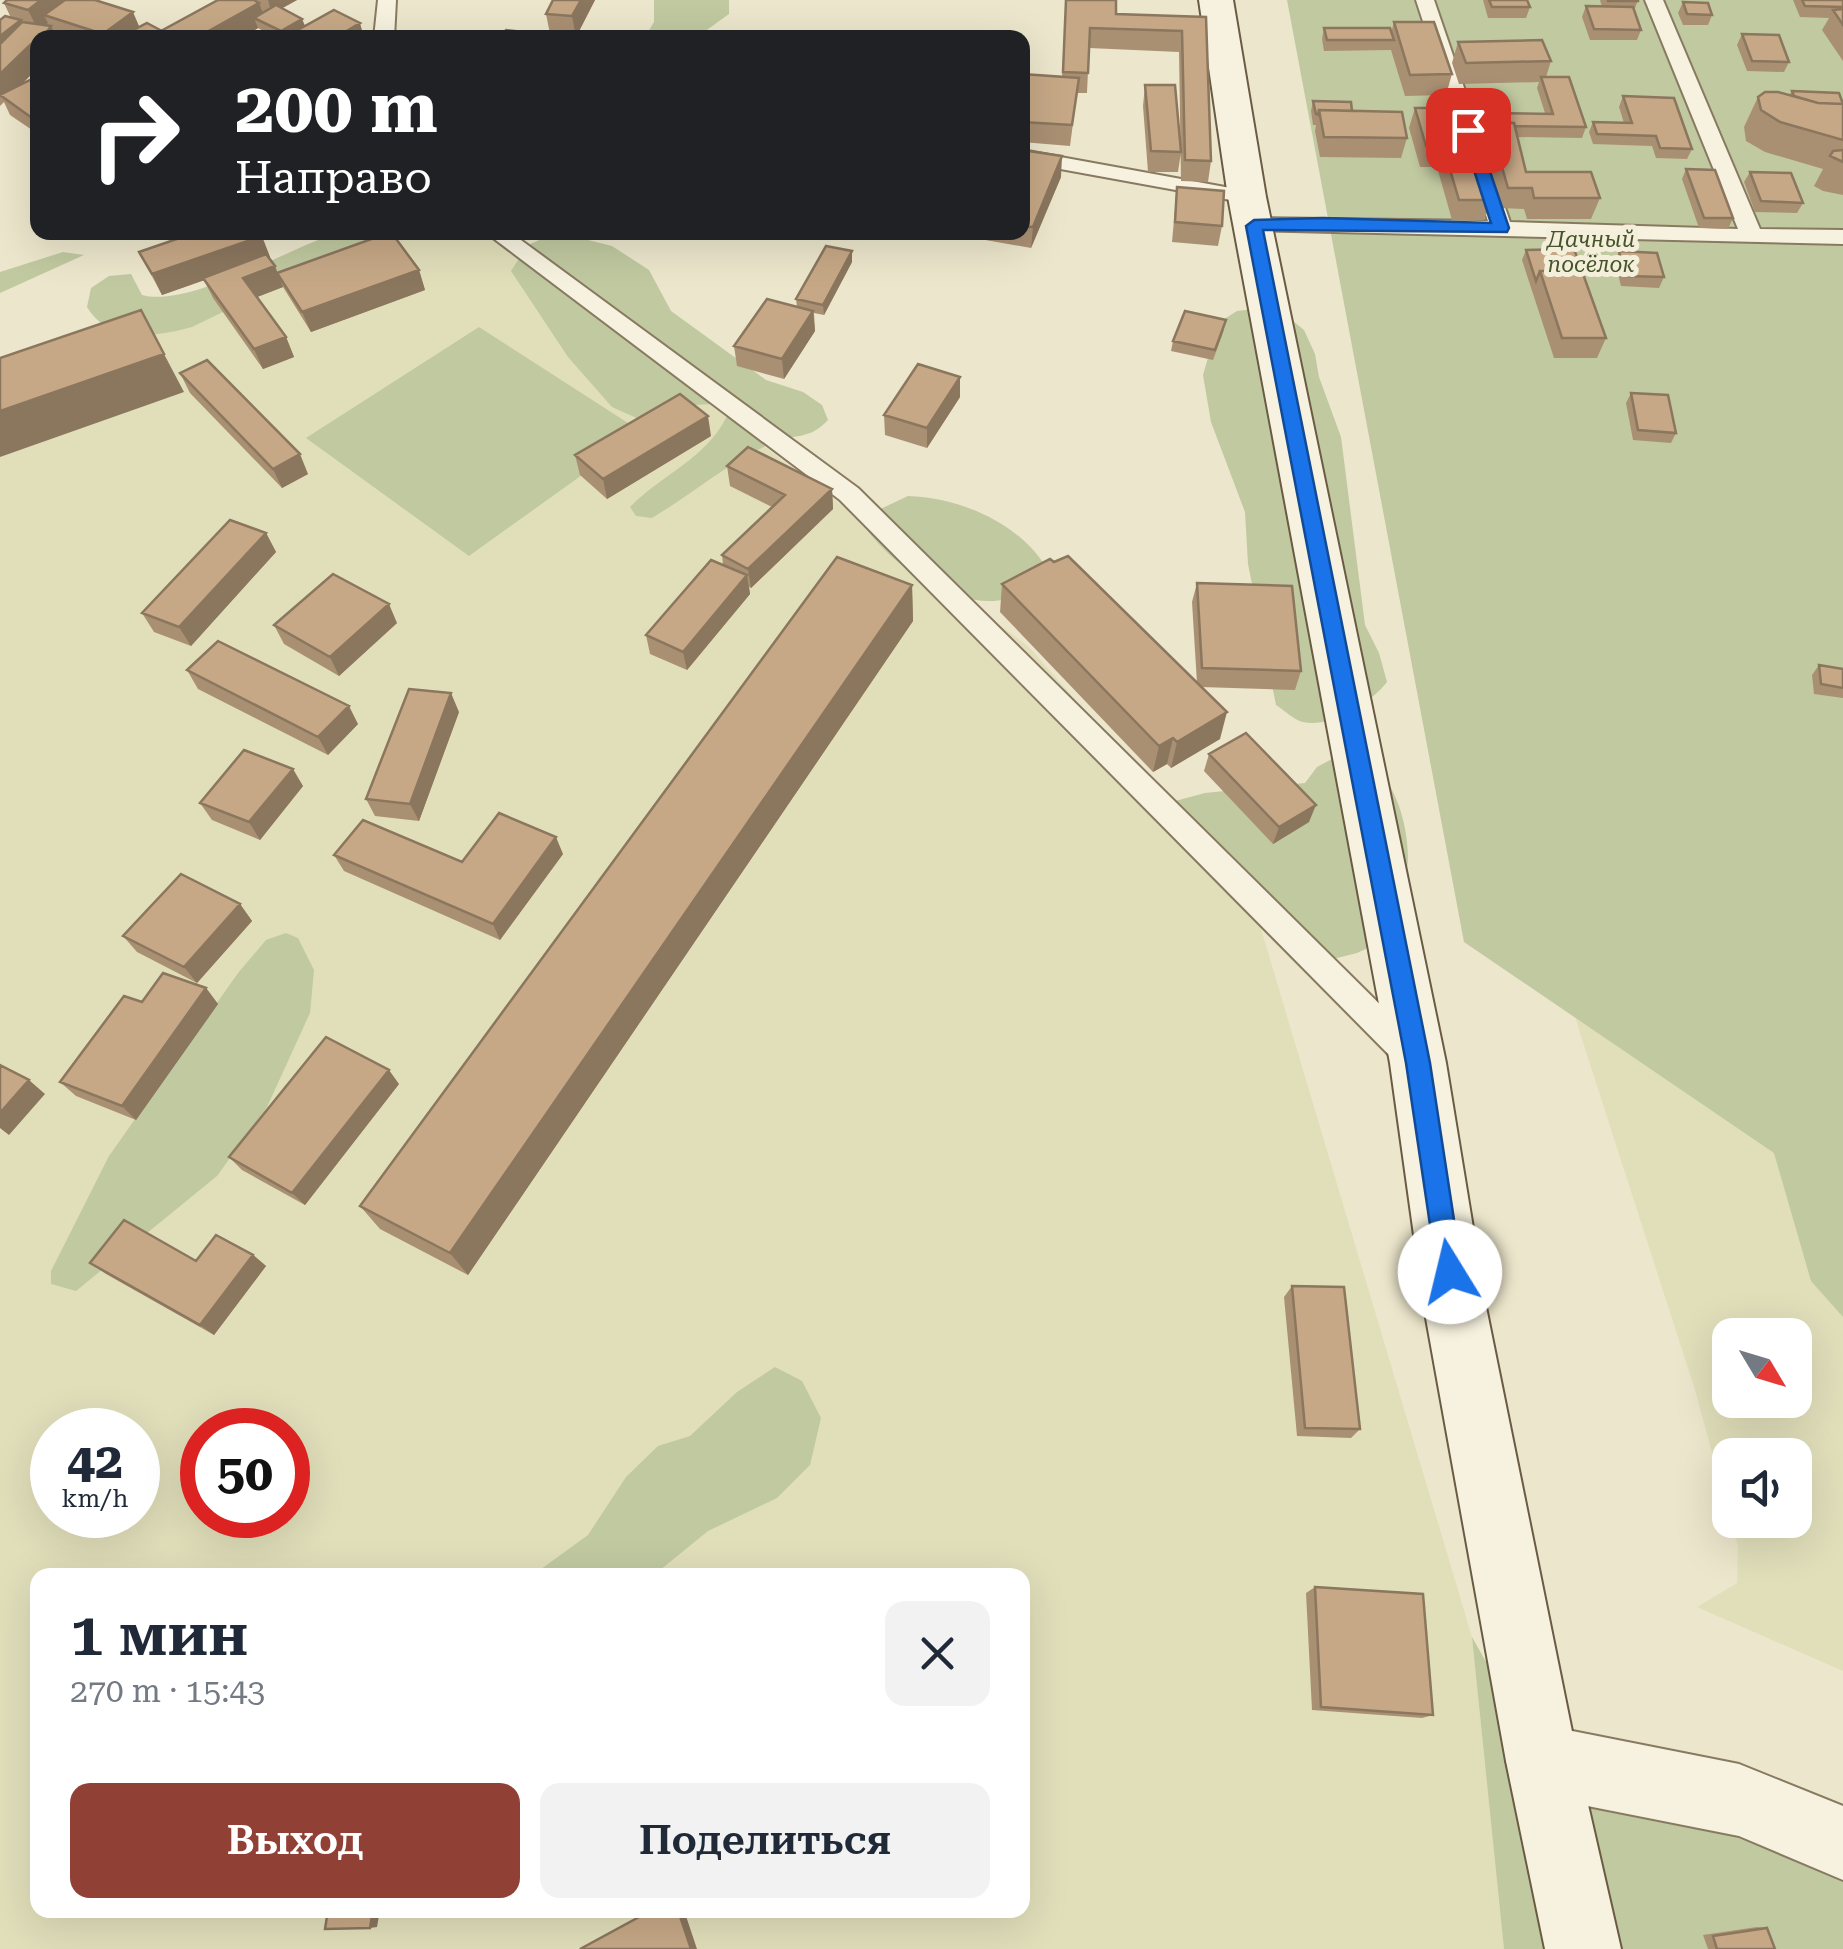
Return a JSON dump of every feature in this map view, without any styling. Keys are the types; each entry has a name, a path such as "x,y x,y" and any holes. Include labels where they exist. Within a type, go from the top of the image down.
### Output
{"main road":[{"path":"1216,0 1250,211 1418,1063 1455,1307 1582,1949"},
{"path":"1542,1761 1739,1800 1843,1843"}],"lane":[{"path":"384,30 386,0"},
{"path":"1425,0 1501,228"},
{"path":"1654,0 1752,236"},
{"path":"1030,158 1250,211 1323,223 1843,238"},
{"path":"506,240 849,494 1418,1063"}],"shaded area":[{"path":"360,240 492,240 1029,647 1253,902 1472,1637 1504,1949 0,1949 0,374"},
{"path":"1536,875 1843,938 1843,1671 1697,1607 1737,1583 1736,1538 1812,1538 1812,1438 1712,1438 1712,1453 1579,1030"}],"green space":[{"path":"654,0 729,0 729,14 707,30 649,30 654,22"},
{"name":"Дачный посёлок","path":"1287,0 1843,0 1843,1317 1811,1281 1774,1153 1464,942"},
{"path":"320,240 372,240 192,327 134,335 108,327 87,307 91,288 109,276 131,274 142,295 161,297 238,275"},
{"path":"539,240 588,240 612,246 649,270 671,311 766,380 803,392 822,405 828,420 808,434 756,451 652,518 636,516 630,507 696,455 727,416 714,404 692,405 641,420 612,407 568,357 511,271 528,245"},
{"path":"63,252 84,255 0,293 0,272"},
{"path":"1263,308 1282,312 1304,330 1315,354 1319,377 1341,437 1365,625 1387,682 1350,712 1314,723 1300,721 1276,705 1248,564 1245,512 1211,422 1203,375 1218,323 1237,311"},
{"path":"479,327 642,432 469,556 306,438"},
{"path":"908,496 949,502 989,517 1023,540 1049,572 1017,595 994,601 958,596 923,580 892,557 867,530 874,512"},
{"path":"1345,752 1374,766 1393,793 1404,826 1407,869 1391,937 1357,953 1321,962 1164,804 1205,793 1305,783 1317,767"},
{"path":"286,933 298,938 314,970 310,1013 267,1107 217,1176 76,1291 51,1284 51,1271 109,1156 238,973 266,940"},
{"path":"775,1367 802,1381 821,1418 810,1465 777,1498 708,1531 663,1568 543,1568 588,1535 626,1477 658,1446 690,1436 737,1392"},
{"path":"1472,1637 1542,1761 1843,1843 1843,1949 1504,1949"}],"building":[{"path":"41,0 28,10 4,3"},
{"path":"65,0 95,0 133,12 108,30 91,30 44,15"},
{"path":"218,0 259,3 210,30 163,30"},
{"path":"553,0 581,0 572,16 546,14"},
{"path":"1066,0 1116,0 1116,14 1206,17 1211,161 1185,160 1182,31 1090,28 1088,73 1063,72"},
{"path":"1489,0 1527,0 1530,7 1492,7"},
{"path":"1802,0 1843,0 1843,7 1805,6"},
{"path":"1683,2 1708,3 1712,15 1687,14"},
{"path":"276,5 302,19 279,30 254,18"},
{"path":"1586,6 1633,7 1641,30 1594,29"},
{"path":"1843,9 1843,25 1833,10"},
{"path":"334,10 360,23 348,30 298,30"},
{"path":"5,16 21,20 0,36 0,20"},
{"path":"22,22 51,26 48,30 30,30 30,45 0,74 0,44"},
{"path":"1394,22 1434,22 1452,74 1410,75"},
{"path":"147,23 160,30 134,30"},
{"path":"1324,28 1390,28 1394,40 1327,40"},
{"path":"1742,34 1779,35 1789,62 1752,61"},
{"path":"1542,40 1551,61 1466,63 1458,42"},
{"path":"1030,75 1079,78 1072,125 1030,122"},
{"path":"1541,77 1569,77 1586,127 1489,122 1487,126 1483,113 1553,114"},
{"path":"30,80 30,117 0,95"},
{"path":"1145,85 1175,85 1181,152 1151,151"},
{"path":"1792,91 1839,93 1843,104 1818,103 1794,96"},
{"path":"1765,92 1843,104 1843,140 1780,122 1761,110 1758,97"},
{"path":"1623,96 1674,98 1692,149 1660,148 1656,136 1597,134 1593,122 1632,123"},
{"path":"1313,101 1351,102 1352,111 1319,110 1318,115"},
{"path":"1415,108 1463,108 1492,200 1459,200 1443,146 1426,146"},
{"path":"1319,110 1402,112 1407,138 1324,137"},
{"path":"1489,122 1514,123 1526,172 1591,172 1600,198 1534,198 1532,188 1508,188"},
{"path":"1843,150 1843,162 1830,156 1833,151"},
{"path":"1030,151 1062,156 1033,227"},
{"path":"1686,169 1715,170 1733,218 1704,218"},
{"path":"1750,172 1791,173 1803,203 1761,201"},
{"path":"1177,187 1224,191 1222,226 1175,222"},
{"path":"174,240 250,240 152,274 139,252"},
{"path":"369,240 397,240 419,270 302,312 277,273"},
{"path":"826,246 852,251 823,305 796,299"},
{"path":"1574,249 1582,271 1540,271 1536,281 1526,250"},
{"path":"1619,251 1657,253 1664,277 1625,276"},
{"path":"266,254 275,266 243,278 286,337 254,349 203,278"},
{"path":"1540,271 1582,271 1606,338 1562,338"},
{"path":"767,299 813,311 782,359 734,346"},
{"path":"141,310 164,354 0,411 0,358"},
{"path":"1185,311 1226,320 1215,350 1173,341"},
{"path":"207,360 300,454 273,469 180,373"},
{"path":"918,364 960,377 927,428 884,415"},
{"path":"1631,393 1668,395 1676,433 1638,430"},
{"path":"680,394 708,416 603,479 575,455"},
{"path":"748,447 832,489 748,569 722,555 785,495 727,466"},
{"path":"230,520 266,533 179,627 142,613"},
{"path":"1068,556 1227,712 1177,742 1173,738 1159,746 1002,584 1050,559 1054,562"},
{"path":"837,557 912,585 450,1253 360,1206"},
{"path":"711,560 747,575 683,652 646,635"},
{"path":"333,574 389,604 330,657 274,625"},
{"path":"1197,583 1292,586 1301,671 1202,668"},
{"path":"218,641 349,706 318,737 187,670"},
{"path":"1819,665 1843,669 1843,688 1821,684"},
{"path":"409,689 451,693 410,804 366,799"},
{"path":"1246,733 1316,805 1279,827 1209,754"},
{"path":"244,750 293,769 249,822 200,803"},
{"path":"499,813 556,837 493,924 334,855 363,820 462,862"},
{"path":"181,874 240,904 184,967 123,936"},
{"path":"163,973 206,988 122,1106 60,1082 124,996 142,1002"},
{"path":"326,1037 389,1070 292,1193 229,1157"},
{"path":"0,1065 29,1080 0,1113"},
{"path":"124,1220 196,1261 216,1235 253,1255 200,1325 90,1263"},
{"path":"1292,1286 1344,1287 1360,1429 1305,1428"},
{"path":"1315,1587 1423,1594 1433,1715 1321,1707"},
{"path":"327,1918 372,1918 370,1928 325,1929"},
{"path":"637,1918 681,1918 691,1949 580,1949"},
{"path":"1767,1928 1775,1949 1717,1949 1713,1936"}],"route":[{"path":"1450,1272 1418,1063 1254,226 1323,223 1501,228 1468,130"}]}
